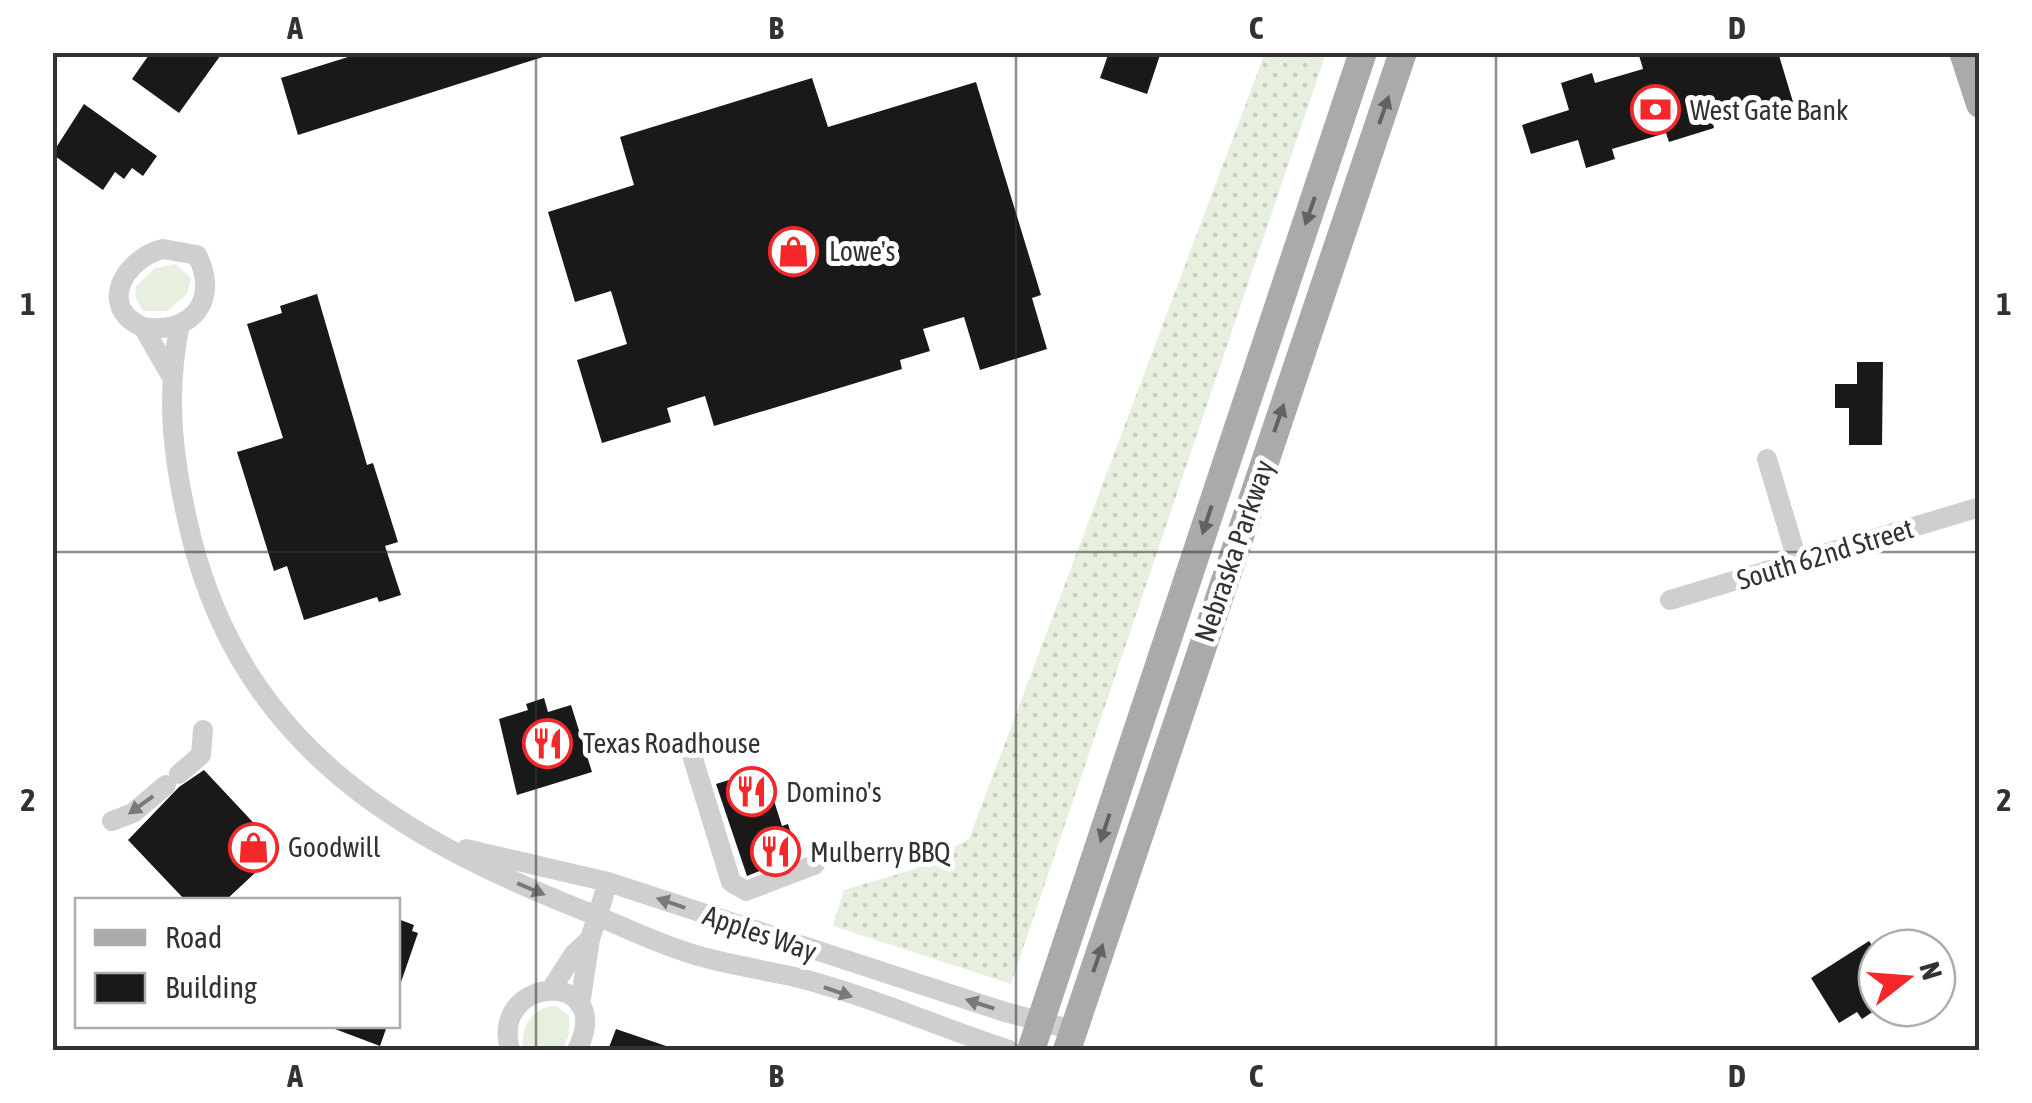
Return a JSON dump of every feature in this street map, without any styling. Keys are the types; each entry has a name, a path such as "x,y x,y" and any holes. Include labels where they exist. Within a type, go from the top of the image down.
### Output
{"main road":[{"name":"Nebraska Parkway","path":"1031,1050 1363,52"},
{"name":"Nebraska Parkway","path":"1070,1040 1403,52"},
{"path":"1963,52 1980,104"}],"street":[{"path":"164,249 197,256 209,289 204,303 180,324 143,328 124,313 118,302 120,283 140,258 164,249"},
{"name":"Apples Way","path":"180,324 170,374 176,470 196,554 225,628 256,685 279,718 353,792 510,880 643,939 750,970 796,977 1009,1050"},
{"name":"Apples Way","path":"143,328 170,374"},
{"path":"1767,459 1798,562"},
{"name":"South 62nd Street","path":"1670,600 1980,506"},
{"path":"112,820 134,813 201,755 204,730"},
{"path":"691,752 731,882 746,891 814,865 825,850"},
{"name":"Apples Way","path":"444,845 608,882 1004,1012 1042,1020 1070,1040"},
{"path":"578,1050 584,1030 580,1005 590,938 608,882"},
{"path":"552,988 574,954 590,938"},
{"path":"510,1050 507,1039 513,1016 533,994 552,988 565,990 580,1005"}],"green space":[{"path":"1265,53 1326,53 1011,984 833,926 844,890 915,869 969,839"},
{"path":"176,264 191,278 187,294 168,311 143,311 135,296 136,286 155,268"},
{"path":"557,1006 569,1016 569,1034 563,1049 523,1050 530,1019 541,1010"}],"building":[{"path":"151,52 223,52 179,113 132,79"},
{"path":"364,52 546,52 546,56 298,135 281,78"},
{"path":"1109,52 1161,52 1147,94 1100,78"},
{"name":"West Gate Bank","path":"1638,52 1778,52 1793,102 1768,109 1766,102 1712,119 1714,128 1669,142 1666,133 1612,149 1615,159 1586,168 1578,140 1531,154 1522,125 1569,110 1561,83 1592,73 1595,83 1643,69"},
{"name":"Lowe's","path":"812,78 828,127 976,82 1041,295 1032,298 1047,349 980,370 964,317 923,329 930,351 900,360 902,369 714,426 705,396 667,408 671,422 602,443 577,360 627,344 611,291 575,302 548,212 634,185 620,137"},
{"path":"84,104 157,156 143,176 132,168 124,179 115,172 103,190 52,154"},
{"path":"317,294 367,465 373,463 398,542 385,546 401,595 379,602 377,597 304,620 287,566 274,571 237,452 283,438 247,324 282,313 280,306"},
{"path":"1857,362 1883,362 1882,445 1849,445 1849,408 1835,408 1835,384 1857,384"},
{"path":"544,698 548,712 571,705 592,772 517,795 499,719 528,710 526,704"},
{"path":"764,769 782,826 788,824 798,856 747,876 716,784"},
{"path":"204,770 264,834 258,870 228,898 183,898 128,840 179,787"},
{"path":"400,920 414,925 412,931 418,933 400,985"},
{"path":"1857,949 1857,1012 1839,1023 1811,978"},
{"path":"332,1028 386,1028 380,1046"},
{"path":"616,1029 672,1048 608,1050"}],"place":[{"name":"West Gate Bank","path":"1655,110"},
{"name":"Lowe's","path":"794,251"},
{"name":"Texas Roadhouse","path":"548,743"},
{"name":"Domino's","path":"751,792"},
{"name":"Goodwill","path":"253,847"},
{"name":"Mulberry BBQ","path":"775,852"}]}
